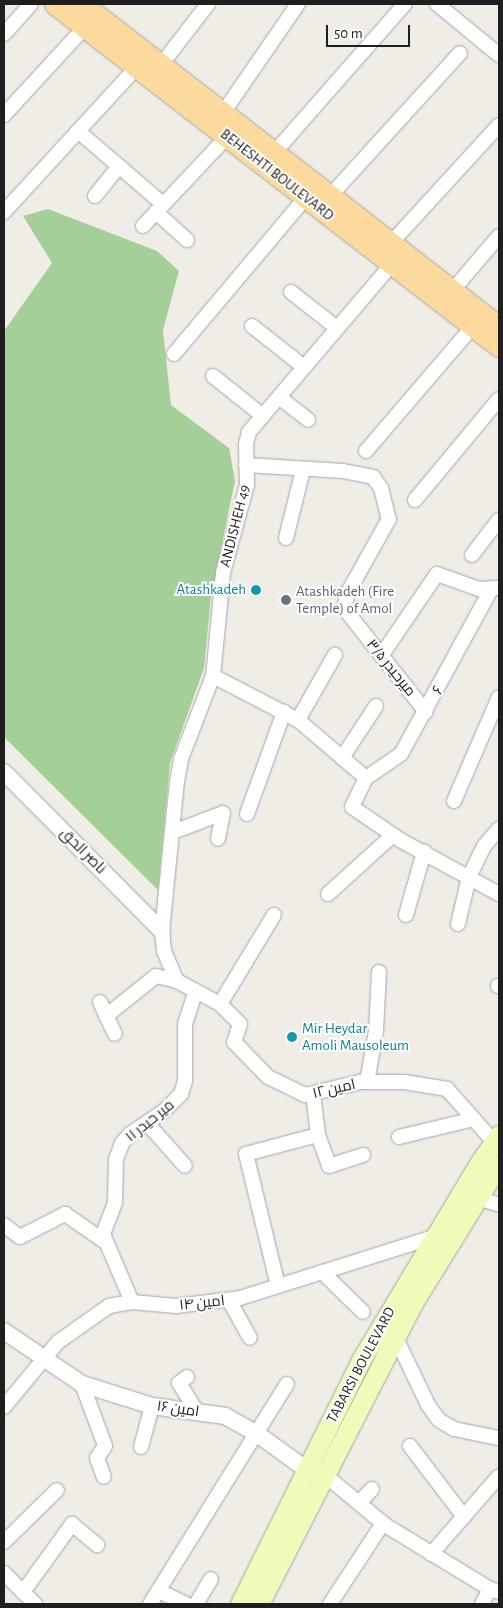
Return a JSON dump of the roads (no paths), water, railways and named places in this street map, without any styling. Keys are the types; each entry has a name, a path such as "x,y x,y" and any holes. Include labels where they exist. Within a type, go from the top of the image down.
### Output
{"main road":[{"name":"BEHESHTI BOULEVARD","path":"55,4 227,136 318,197 391,254 499,346"},
{"name":"BEHESHTI BOULEVARD","path":"82,4 274,153 318,197"},
{"name":"BEHESHTI BOULEVARD","path":"391,254 452,291 499,327"},
{"name":"TABARSI BOULEVARD","path":"258,1604 316,1473 361,1360 434,1236 497,1139"},
{"name":"TABARSI BOULEVARD","path":"240,1604 395,1336 499,1164"}],"street":[{"path":"4,34 31,4"},
{"path":"161,65 208,4"},
{"path":"223,113 298,4"},
{"path":"274,153 406,4"},
{"path":"437,4 499,56"},
{"path":"4,115 85,27"},
{"path":"174,354 318,197 460,53"},
{"path":"7,204 137,67"},
{"name":"ANDISHEH 49","path":"177,981 169,968 162,930 181,759 214,676 222,573 247,485 246,465 249,432 337,328 391,254 499,125"},
{"path":"78,131 119,166 187,240"},
{"path":"143,226 227,136"},
{"path":"96,196 119,166"},
{"path":"452,291 499,236"},
{"path":"291,292 337,328"},
{"path":"252,326 304,367"},
{"path":"366,451 474,326"},
{"path":"213,376 263,416"},
{"path":"279,398 308,420"},
{"path":"415,500 499,399"},
{"path":"246,465 303,470 286,538"},
{"name":"میرحیدر ۳/۵","path":"303,470 363,473 373,477 381,488 389,519 348,592 345,605 347,612 426,712"},
{"path":"472,555 499,520"},
{"path":"381,656 437,574 472,587 496,588"},
{"name":"۶","path":"366,778 401,754 496,588"},
{"path":"298,720 335,655"},
{"path":"214,676 298,720 366,778 352,807 397,837 499,894"},
{"path":"454,801 499,697"},
{"path":"342,758 376,706"},
{"path":"247,814 284,712"},
{"name":"ناصر الحق","path":"4,772 162,930"},
{"path":"173,832 223,813 218,839"},
{"path":"458,924 469,877 484,846 499,829"},
{"path":"328,894 397,837"},
{"path":"406,916 424,852"},
{"path":"220,1004 274,915"},
{"path":"367,1082 376,1031 379,972"},
{"path":"106,1016 156,976 177,981"},
{"name":"امین ۱۲","path":"177,981 220,1004 240,1024 234,1042 268,1077 305,1095 367,1082 404,1082 447,1090 474,1119 497,1139"},
{"name":"میر حیدر ۱۱","path":"104,1241 104,1228 115,1202 118,1152 130,1134 181,1094 185,1081 185,1024 195,992"},
{"path":"100,1002 115,1034"},
{"path":"312,1094 318,1135 329,1166 363,1155"},
{"path":"399,1137 474,1119"},
{"path":"146,1123 185,1166"},
{"path":"278,1286 246,1154 318,1135"},
{"path":"478,1198 499,1205"},
{"path":"4,1225 20,1237 65,1214 104,1241 132,1302"},
{"name":"امین ۱۴","path":"4,1407 42,1359 82,1323 109,1306 132,1302 176,1306 229,1300 434,1236"},
{"path":"322,1272 363,1312"},
{"path":"229,1300 250,1338"},
{"name":"امین ۱۶","path":"4,1331 42,1359 82,1384 152,1406 225,1416 256,1432 316,1473"},
{"path":"395,1336 428,1405 439,1420 454,1429 499,1438"},
{"path":"187,1377 179,1383 196,1412"},
{"path":"82,1384 105,1446 97,1458 104,1477"},
{"path":"150,1604 256,1432 288,1384"},
{"path":"141,1447 152,1406"},
{"path":"410,1446 464,1517"},
{"path":"316,1473 359,1503 383,1523 431,1554 495,1590 482,1604"},
{"path":"431,1554 499,1476"},
{"path":"359,1503 372,1489"},
{"path":"4,1542 57,1490"},
{"path":"330,1604 383,1523"},
{"path":"23,1592 72,1524 97,1545"},
{"path":"4,1573 35,1604"},
{"path":"196,1604 211,1579"},
{"path":"159,1591 186,1604"}],"place":[{"name":"Atashkadeh","path":"256,590"},
{"name":"Atashkadeh (Fire Temple) of Amol","path":"286,600"},
{"name":"Mir Heydar Amoli Mausoleum","path":"292,1037"}]}
